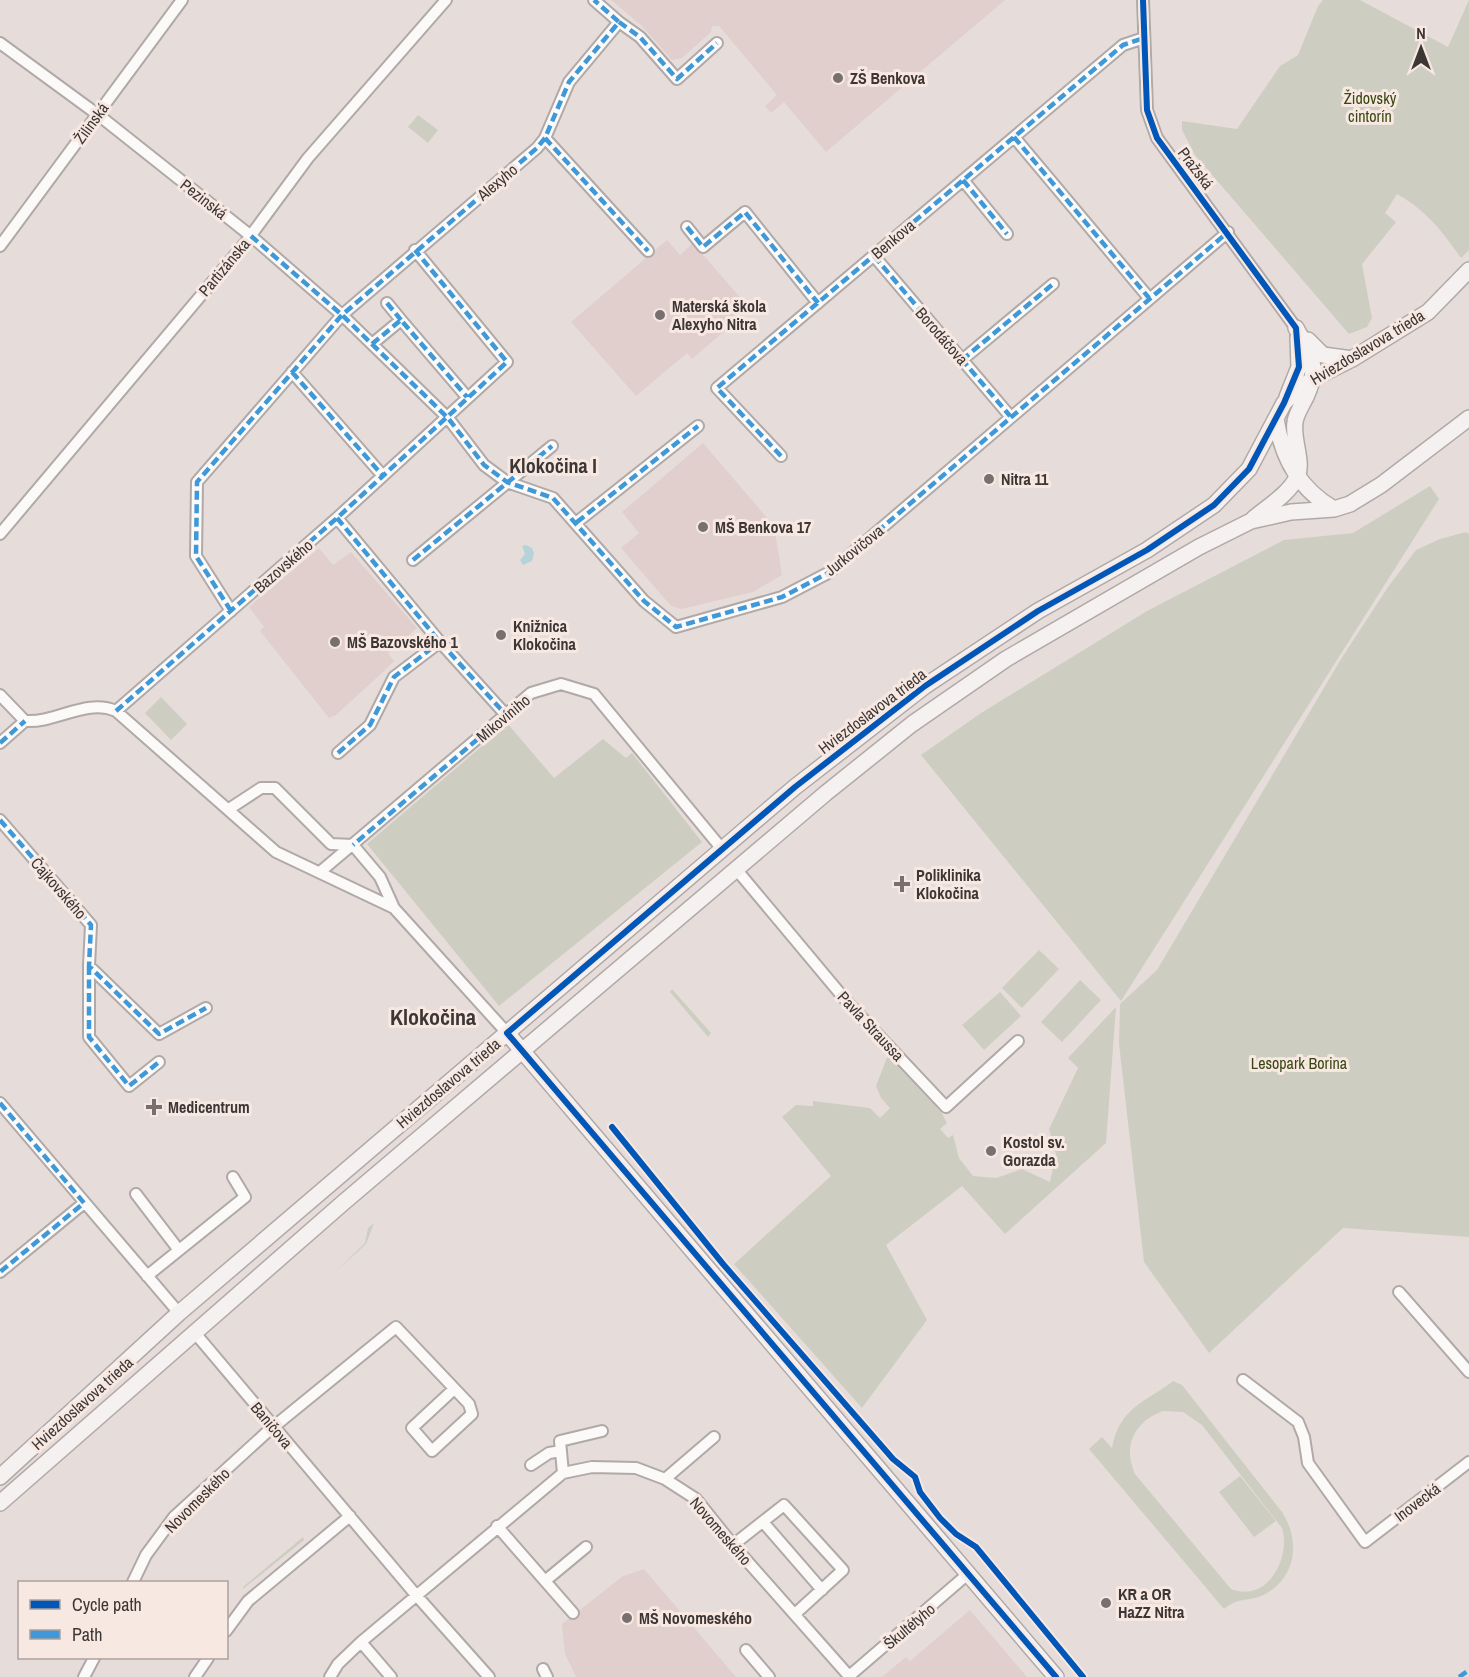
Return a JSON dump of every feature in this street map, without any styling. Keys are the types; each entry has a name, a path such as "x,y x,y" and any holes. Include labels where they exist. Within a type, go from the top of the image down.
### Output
{"street":[{"name":"Žilinská","path":"0,246 182,0"},
{"name":"Partizánska","path":"0,534 251,236 308,158 447,0"},
{"path":"594,0 640,37 677,79 717,43"},
{"name":"Pražská","path":"1143,0 1147,110 1157,138 1228,232 1296,328"},
{"name":"Alexyho","path":"231,611 196,556 197,482 342,315 415,250 537,148 545,138 569,82 619,22"},
{"name":"Benkova","path":"781,456 717,388 1123,45 1144,38"},
{"name":"Pezinská","path":"0,43 97,115 251,236 342,315 448,418"},
{"path":"1014,137 1149,298"},
{"path":"545,138 648,251"},
{"path":"963,180 1007,234"},
{"path":"687,227 704,247 745,212 818,303"},
{"name":"Jurkovičova","path":"448,418 483,465 507,482 553,498 577,522 644,602 676,627 782,597 830,572 1228,232"},
{"name":"Bazovského","path":"116,711 337,518 507,362 415,250"},
{"name":"Borodáčova","path":"874,256 1010,416"},
{"name":"Hviezdoslavova trieda","path":"0,1477 179,1312 795,787 925,687 1038,611 1147,549 1214,505 1249,469 1284,403 1314,378 1352,359 1428,312 1469,270"},
{"path":"962,360 1053,284"},
{"path":"387,303 467,397"},
{"path":"372,344 401,320"},
{"path":"1296,328 1323,355 1352,359"},
{"path":"1251,521 1288,490 1297,477 1299,465 1295,441 1295,420 1314,378 1311,356 1296,328"},
{"path":"1284,403 1299,367 1296,328"},
{"path":"292,372 383,476"},
{"name":"Hviezdoslavova trieda","path":"0,1503 344,1202 736,869 896,737 1006,659 1199,547 1251,521 1291,513 1334,509 1350,504 1381,485 1469,418"},
{"path":"1276,419 1279,440 1297,477 1315,498 1334,509"},
{"path":"577,522 698,426"},
{"path":"413,560 552,446"},
{"path":"337,518 440,642 506,715"},
{"path":"338,753 370,725 394,677 440,642"},
{"name":"Mikovíniho","path":"320,872 531,693 561,684 594,694 723,849"},
{"path":"0,694 26,721"},
{"path":"0,743 26,721 48,720 92,707 116,711 276,852 394,908"},
{"path":"229,809 261,788 275,788 330,844 353,845 380,877 394,908 507,1033 1056,1677"},
{"name":"Čajkovského","path":"0,820 91,925 89,1038 129,1086 159,1062"},
{"path":"723,849 736,869"},
{"name":"Pavla Straussa","path":"736,869 848,1004 946,1107 1018,1041"},
{"path":"89,966 159,1034 206,1008"},
{"path":"0,1103 195,1333"},
{"path":"147,1276 245,1197 233,1177"},
{"path":"329,1184 344,1202"},
{"path":"136,1194 178,1249"},
{"path":"0,1272 84,1203"},
{"path":"1399,1292 1469,1372"},
{"name":"Novomeského","path":"134,1581 147,1556 174,1517 274,1427 396,1327 454,1389"},
{"name":"Baničova","path":"195,1333 416,1595"},
{"name":"Inovecká","path":"1243,1380 1298,1422 1304,1437 1308,1463 1365,1542 1469,1462"},
{"path":"454,1389 469,1404 472,1414 432,1451 412,1428 454,1389"},
{"path":"563,1473 560,1441 602,1431"},
{"path":"665,1479 714,1437"},
{"path":"531,1465 549,1453 561,1451"},
{"name":"Novomeského","path":"330,1677 338,1664 361,1642 563,1473 592,1467 636,1468 665,1479 696,1499 848,1677"},
{"path":"733,1545 784,1505 843,1570 795,1614"},
{"path":"228,1628 248,1601 350,1516"},
{"path":"764,1522 822,1590"},
{"path":"497,1526 573,1613"},
{"path":"545,1581 586,1547"},
{"name":"Škultétyho","path":"848,1677 969,1573"},
{"path":"416,1595 489,1677"},
{"path":"361,1642 391,1677"},
{"path":"746,1650 769,1677"},
{"path":"84,1677 93,1659"},
{"path":"195,1677 207,1659"}],"shaded area":[{"name":"ZŠ Benkova","path":"611,0 1005,0 826,152 784,102 771,113 765,106 777,95 719,26 712,26 711,32 682,58 672,60 641,25"},
{"name":"Materská škola Alexyho Nitra","path":"667,240 680,255 693,243 750,309 692,359 687,353 636,396 571,322"},
{"name":"MŠ Benkova 17","path":"703,443 774,526 782,575 753,592 681,609 671,606 621,548 639,533 622,512"},
{"name":"MŠ Bazovského 1","path":"319,548 333,565 351,552 417,628 388,653 394,661 336,715 329,718 260,631 264,627 249,607"},
{"name":"MŠ Novomeského","path":"644,1569 736,1677 576,1677 565,1654 562,1624 623,1576"},
{"path":"970,1610 1027,1677 882,1677 906,1657 910,1661"}],"green space":[{"name":"Židovský cintorín","path":"1323,0 1360,0 1448,47 1469,0 1469,250 1461,258 1432,221 1397,194 1385,213 1396,222 1362,264 1372,318 1367,327 1349,334 1195,155 1182,130 1182,121 1237,129 1280,66 1298,55 1318,6"},
{"path":"418,115 438,130 428,143 408,127"},
{"path":"1430,486 1439,499 1121,1001 921,755 981,713 1147,611 1284,540 1353,533"},
{"name":"Lesopark Borina","path":"1466,532 1469,534 1469,1237 1343,1228 1209,1353 1144,1262 1119,1044 1120,1004 1157,970 1341,659 1388,587 1416,550 1440,539"},
{"path":"161,697 187,724 171,740 145,713"},
{"path":"508,724 554,778 603,739 626,758 632,753 702,842 499,1006 367,844"},
{"path":"1039,950 1059,969 1022,1008 1002,988"},
{"path":"1080,980 1101,1000 1062,1042 1041,1022"},
{"path":"672,989 711,1033 708,1037 670,992"},
{"path":"1000,992 1021,1016 984,1050 962,1025"},
{"path":"1116,1007 1106,1143 1005,1234 962,1186 886,1245 927,1320 862,1408 734,1264 831,1176 782,1117 796,1105 813,1106 813,1101 870,1108 880,1118 890,1108 881,1098 876,1086 888,1055 941,1112 947,1123 940,1129 948,1138 953,1135 959,1158 973,1176 996,1178 1022,1169 1050,1182 1056,1154 1049,1129 1078,1068 1068,1058"},
{"path":"374,1223 366,1244 334,1273 365,1243 368,1228"},
{"path":"1173,1381 1182,1385 1282,1512 1291,1534 1293,1545 1290,1567 1277,1586 1261,1596 1241,1600 1224,1609 1089,1449 1102,1437 1112,1448 1116,1434 1127,1414","holes":["1163,1411 1183,1412 1202,1425 1282,1528 1283,1553 1279,1565 1265,1584 1255,1590 1244,1592 1231,1589 1135,1474 1130,1454 1131,1444 1138,1428 1153,1415"]},
{"path":"1240,1476 1276,1521 1254,1537 1219,1492"},
{"path":"303,1537 304,1540 243,1589 243,1587"}],"water":[{"path":"522,546 532,548 534,553 532,561 523,565 520,560 525,554"}],"marked path":[{"path":"231,611 196,556 197,482 342,315 537,148 545,138 569,82 619,22 594,0"},
{"path":"619,22 640,37 677,79 717,43"},
{"path":"781,456 717,388 1123,45 1144,38"},
{"path":"1014,137 1149,298"},
{"path":"545,138 648,251"},
{"path":"963,180 1007,234"},
{"path":"687,227 703,247 745,212 818,303"},
{"path":"251,236 342,315 448,418 484,465 507,482 553,498 644,601 676,627 782,597 830,572 1228,232"},
{"path":"116,711 337,518 507,362 415,250"},
{"path":"874,256 1010,416"},
{"path":"962,360 1053,284"},
{"path":"387,303 401,320"},
{"path":"372,344 401,320 467,397"},
{"path":"292,372 383,476"},
{"path":"577,522 698,426"},
{"path":"413,560 552,446"},
{"path":"337,518 440,642 506,715 353,845"},
{"path":"338,753 370,725 394,677 440,642"},
{"path":"0,743 25,721"},
{"path":"0,820 91,925 89,966 159,1034 206,1008"},
{"path":"89,966 89,1037 129,1086 159,1062"},
{"path":"0,1103 84,1203 0,1272"},
{"path":"1459,1677 1469,1670"}],"cycle path":[{"path":"1056,1677 507,1033 795,787 925,686 1038,611 1147,550 1214,505 1249,469 1284,403 1299,367 1296,328 1157,138 1147,110 1143,0"},
{"path":"612,1127 723,1264 893,1459 915,1477 920,1492 940,1518 956,1534 976,1547 1083,1677"}],"place":[{"name":"ZŠ Benkova","path":"838,78"},
{"name":"Materská škola Alexyho Nitra","path":"660,315"},
{"name":"Nitra 11","path":"989,479"},
{"name":"MŠ Benkova 17","path":"703,527"},
{"name":"Knižnica Klokočina","path":"501,635"},
{"name":"MŠ Bazovského 1","path":"335,642"},
{"name":"Poliklinika Klokočina","path":"902,884"},
{"name":"Medicentrum","path":"154,1107"},
{"name":"Kostol sv. Gorazda","path":"991,1151"},
{"name":"KR a OR HaZZ Nitra","path":"1106,1603"},
{"name":"MŠ Novomeského","path":"627,1618"}],"district":[{"name":"Klokočina I","path":"553,465"},
{"name":"Klokočina","path":"433,1017"}]}
